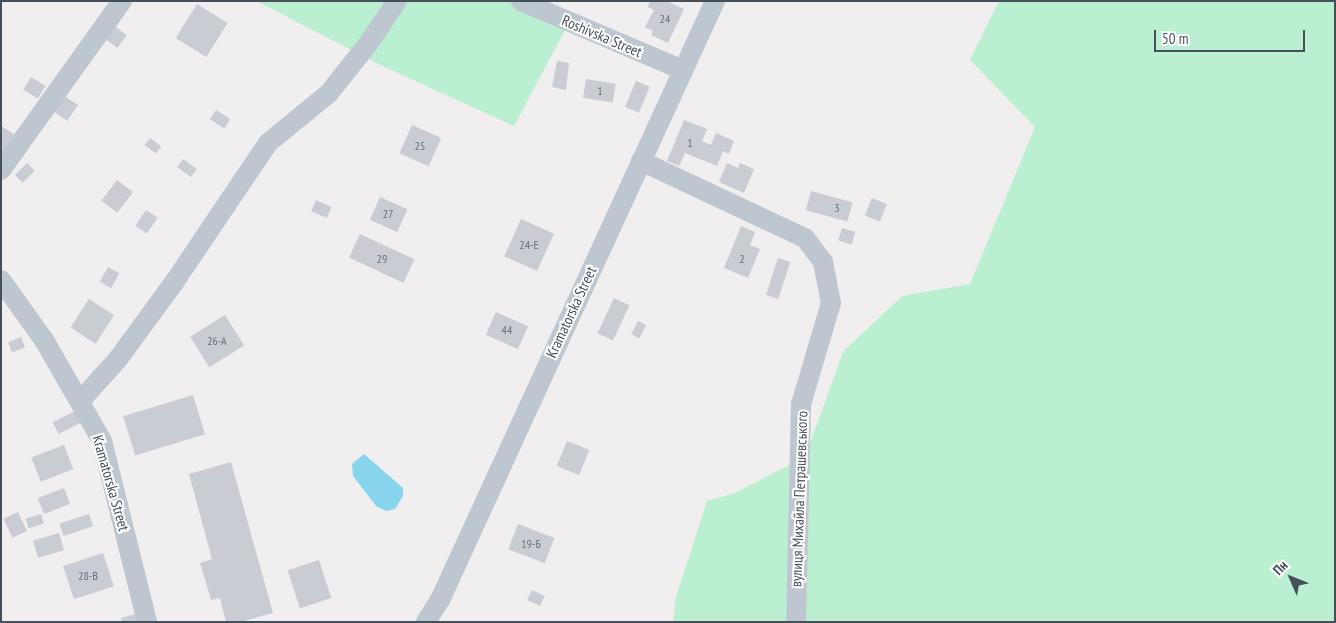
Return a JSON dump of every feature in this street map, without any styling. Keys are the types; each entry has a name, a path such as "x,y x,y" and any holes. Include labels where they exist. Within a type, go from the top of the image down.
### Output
{"street":[{"path":"1,170 122,1"},
{"path":"81,400 118,359 175,281 268,143 329,93 368,44 397,1"},
{"name":"Roshivska Street","path":"521,1 683,70"},
{"name":"Kramatorska Street","path":"426,622 440,600 715,1"},
{"name":"вулиця Михайла Петрашевського","path":"641,161 805,238 823,262 831,303 801,404 796,622"},
{"name":"Kramatorska Street","path":"1,280 81,400 102,441 147,622"}],"green space":[{"path":"257,1 540,1 572,17 514,126 376,63"},
{"path":"999,1 1335,1 1335,622 673,622 676,597 707,501 735,493 805,457 843,352 902,296 970,284 1035,127 970,60"}],"water":[{"path":"364,454 403,488 403,496 395,509 386,511 376,506 353,476 352,464"}],"building":[{"path":"650,1 667,1 684,9 668,43 651,35 653,31 645,27 654,10 648,7"},
{"path":"197,4 228,23 206,57 176,38"},
{"path":"113,25 127,35 117,48 104,38"},
{"path":"557,61 569,63 566,90 552,87"},
{"path":"31,77 46,86 38,99 23,90"},
{"path":"586,79 616,84 613,102 583,98"},
{"path":"636,81 650,87 639,113 625,107"},
{"path":"63,95 78,105 67,121 52,111"},
{"path":"216,110 230,119 224,128 210,119"},
{"path":"684,120 707,129 702,141 711,145 716,133 734,141 729,154 723,151 717,166 685,153 679,166 667,161"},
{"path":"412,125 441,138 429,166 399,153"},
{"path":"1,126 14,134 1,155"},
{"path":"150,138 161,146 156,154 145,145"},
{"path":"183,159 197,169 191,177 177,167"},
{"path":"27,163 35,171 23,183 15,175"},
{"path":"727,163 738,168 740,163 754,169 744,193 719,182"},
{"path":"117,180 133,192 117,213 101,201"},
{"path":"811,191 853,202 847,221 806,210"},
{"path":"380,197 407,209 397,232 370,220"},
{"path":"872,198 887,204 880,222 865,216"},
{"path":"316,200 332,207 327,218 311,211"},
{"path":"146,210 158,218 147,234 135,226"},
{"path":"521,219 554,234 537,271 504,256"},
{"path":"741,226 755,232 750,245 760,249 748,278 724,268"},
{"path":"842,228 855,232 852,245 838,240"},
{"path":"360,234 414,259 403,283 349,258"},
{"path":"778,258 790,262 778,299 766,295"},
{"path":"108,267 119,273 111,288 100,282"},
{"path":"614,298 629,305 613,341 598,333"},
{"path":"89,299 114,315 96,344 70,328"},
{"path":"496,312 528,326 518,349 486,335"},
{"path":"225,315 244,346 209,367 190,337"},
{"path":"638,321 646,325 639,338 631,334"},
{"path":"21,337 25,347 12,352 8,342"},
{"path":"193,395 205,434 135,456 123,416"},
{"path":"75,411 81,423 59,434 53,422"},
{"path":"567,441 589,450 579,475 557,466"},
{"path":"64,445 73,469 41,482 31,458"},
{"path":"231,462 273,613 241,622 226,622 220,598 211,600 200,563 212,559 189,474"},
{"path":"64,488 70,504 44,514 38,498"},
{"path":"18,512 27,531 12,538 3,519"},
{"path":"41,514 44,524 29,528 26,519"},
{"path":"89,514 93,526 64,536 60,524"},
{"path":"518,524 554,538 545,563 508,549"},
{"path":"59,533 64,550 38,558 33,540"},
{"path":"103,553 114,586 74,599 63,566"},
{"path":"319,560 331,598 300,608 288,570"},
{"path":"532,590 545,596 540,606 527,600"},
{"path":"135,614 137,622 122,622 121,618"}]}
